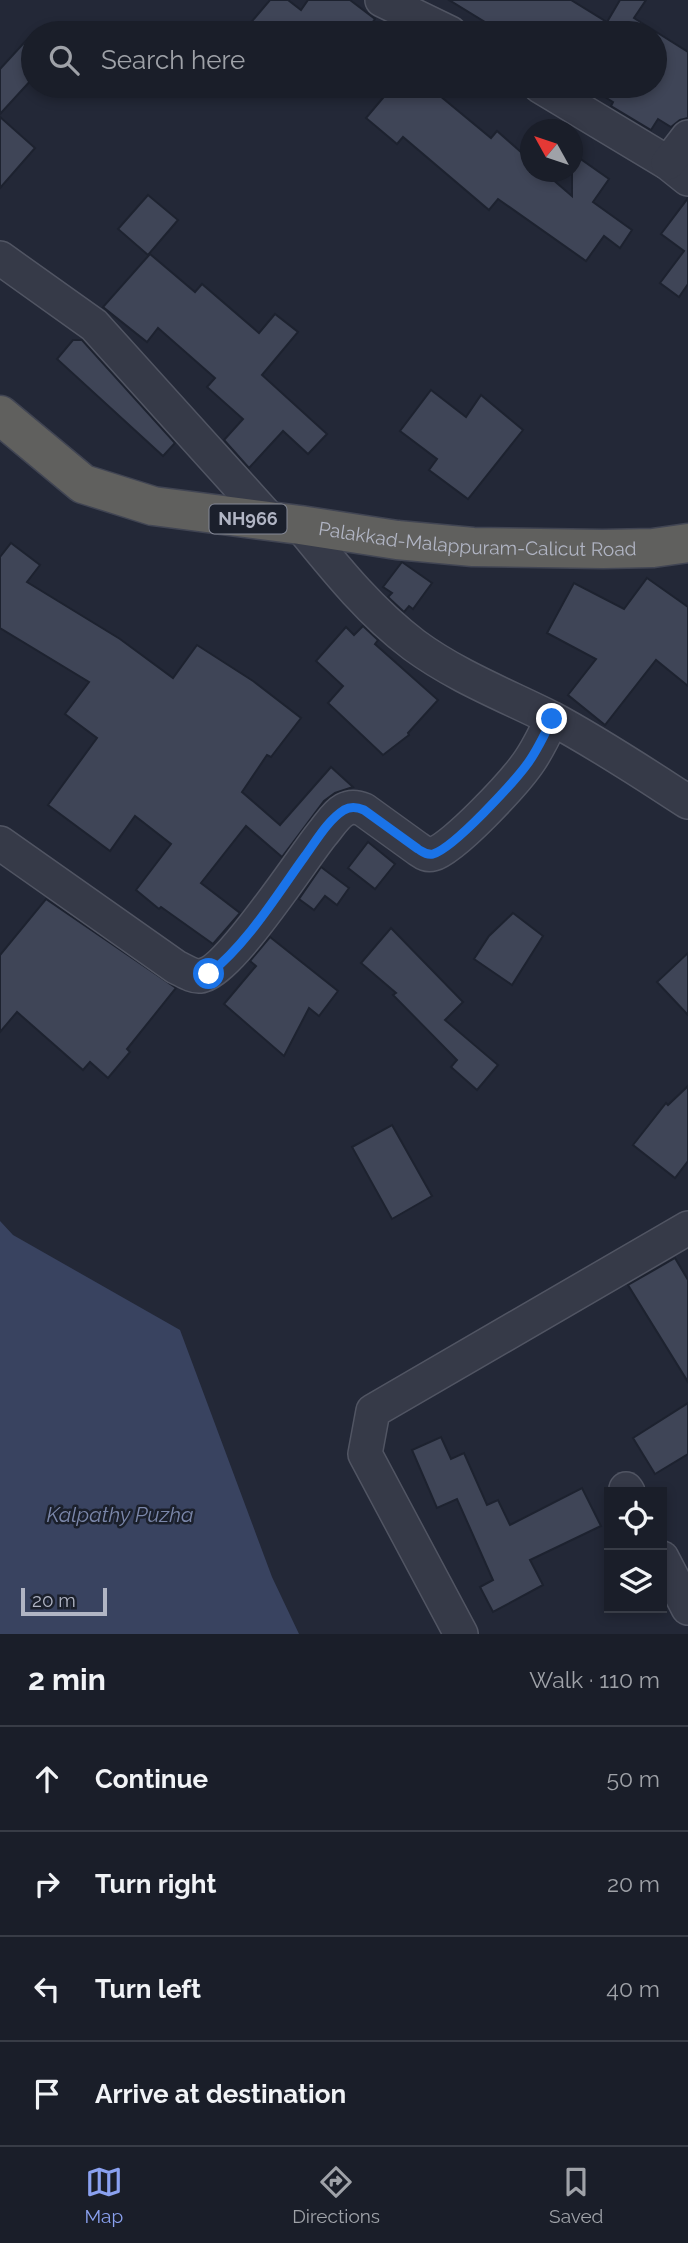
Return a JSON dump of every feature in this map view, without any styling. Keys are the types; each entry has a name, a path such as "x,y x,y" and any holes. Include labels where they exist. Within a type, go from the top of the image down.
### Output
{"highway":[{"name":"Palakkad-Malappuram-Calicut Road","path":"0,415 83,484 153,506 397,540 473,547 604,549 688,544"}],"street":[{"path":"382,0 425,21"},
{"path":"563,98 681,159"},
{"path":"0,258 94,325 285,523 383,619 416,646 479,685 552,719 688,802"},
{"path":"0,843 176,967 197,976 209,974 223,962 259,920 312,847 337,815 346,808 364,810 427,855 434,854 473,823 528,763 552,719"},
{"path":"461,1634 365,1454 373,1411 688,1228"},
{"path":"667,1568 688,1608"}],"water":[{"name":"Kalpathy Puzha","path":"0,1221 13,1235 180,1330 272,1577 299,1634 0,1634"}],"building":[{"path":"270,0 288,0 301,10 308,0 350,0 375,19 373,21 252,21"},
{"path":"449,0 571,0 605,21 483,21"},
{"path":"620,0 646,0 634,18 639,21 608,21"},
{"path":"667,39 688,52 688,118 671,127 658,119 651,130 611,106 613,102 606,98 667,98"},
{"path":"21,46 21,91 0,114 0,69"},
{"path":"383,98 443,98 491,138 497,131 520,151 520,182 556,182 572,196 572,182 583,182 583,161 609,179 593,202 632,230 620,248 604,236 586,261 498,199 489,210 403,137 397,144 366,118"},
{"path":"0,117 35,148 0,188"},
{"path":"148,195 178,220 148,255 118,229"},
{"path":"688,198 688,284 679,297 660,283 684,251 661,234"},
{"path":"150,254 195,292 202,284 259,333 275,314 298,332 262,375 327,434 308,454 283,431 249,468 224,440 243,419 207,387 215,378 158,328 147,342 103,307"},
{"path":"73,340 82,340 175,443 163,456 57,359"},
{"path":"431,390 466,417 481,395 523,430 468,499 429,470 437,459 400,431"},
{"path":"11,543 40,565 27,582 120,639 173,678 197,645 253,681 301,718 271,757 267,755 242,792 280,825 331,767 353,787 335,793 324,801 282,857 246,826 201,883 240,913 213,944 161,907 159,909 136,890 171,844 135,816 110,851 48,805 97,738 65,714 89,682 0,628 0,557"},
{"path":"402,562 432,583 413,609 409,606 404,612 388,597 392,593 383,587"},
{"path":"647,578 688,607 688,686 656,660 605,725 568,695 596,659 547,633 574,583 624,609"},
{"path":"363,626 378,640 375,644 438,700 409,735 383,755 328,703 343,686 316,661 346,627 354,635"},
{"path":"368,842 395,864 375,889 348,868"},
{"path":"321,867 349,888 337,905 325,896 314,910 299,899"},
{"path":"46,899 176,988 127,1049 130,1052 108,1078 90,1062 83,1070 17,1012 0,1032 0,955"},
{"path":"513,913 543,936 512,985 474,959 489,936"},
{"path":"391,928 463,1002 445,1020 498,1065 477,1090 451,1067 457,1060 393,995 396,993 361,963"},
{"path":"270,937 338,991 319,1016 309,1008 284,1056 224,1004 256,966 250,961"},
{"path":"688,953 688,1015 657,982"},
{"path":"688,1086 688,1161 675,1178 633,1145 666,1103 668,1105"},
{"path":"392,1125 432,1196 392,1219 352,1147"},
{"path":"675,1258 688,1280 688,1382 628,1285"},
{"path":"688,1403 688,1454 655,1474 633,1438"},
{"path":"441,1437 451,1459 464,1453 487,1505 498,1500 510,1525 582,1488 601,1526 530,1560 543,1585 493,1612 480,1587 493,1580 457,1499 437,1508 412,1450"}],"route":[{"path":"209,974 223,962 259,920 312,847 337,815 346,808 364,810 427,855 434,854 473,823 515,778 528,763 552,719"}]}
